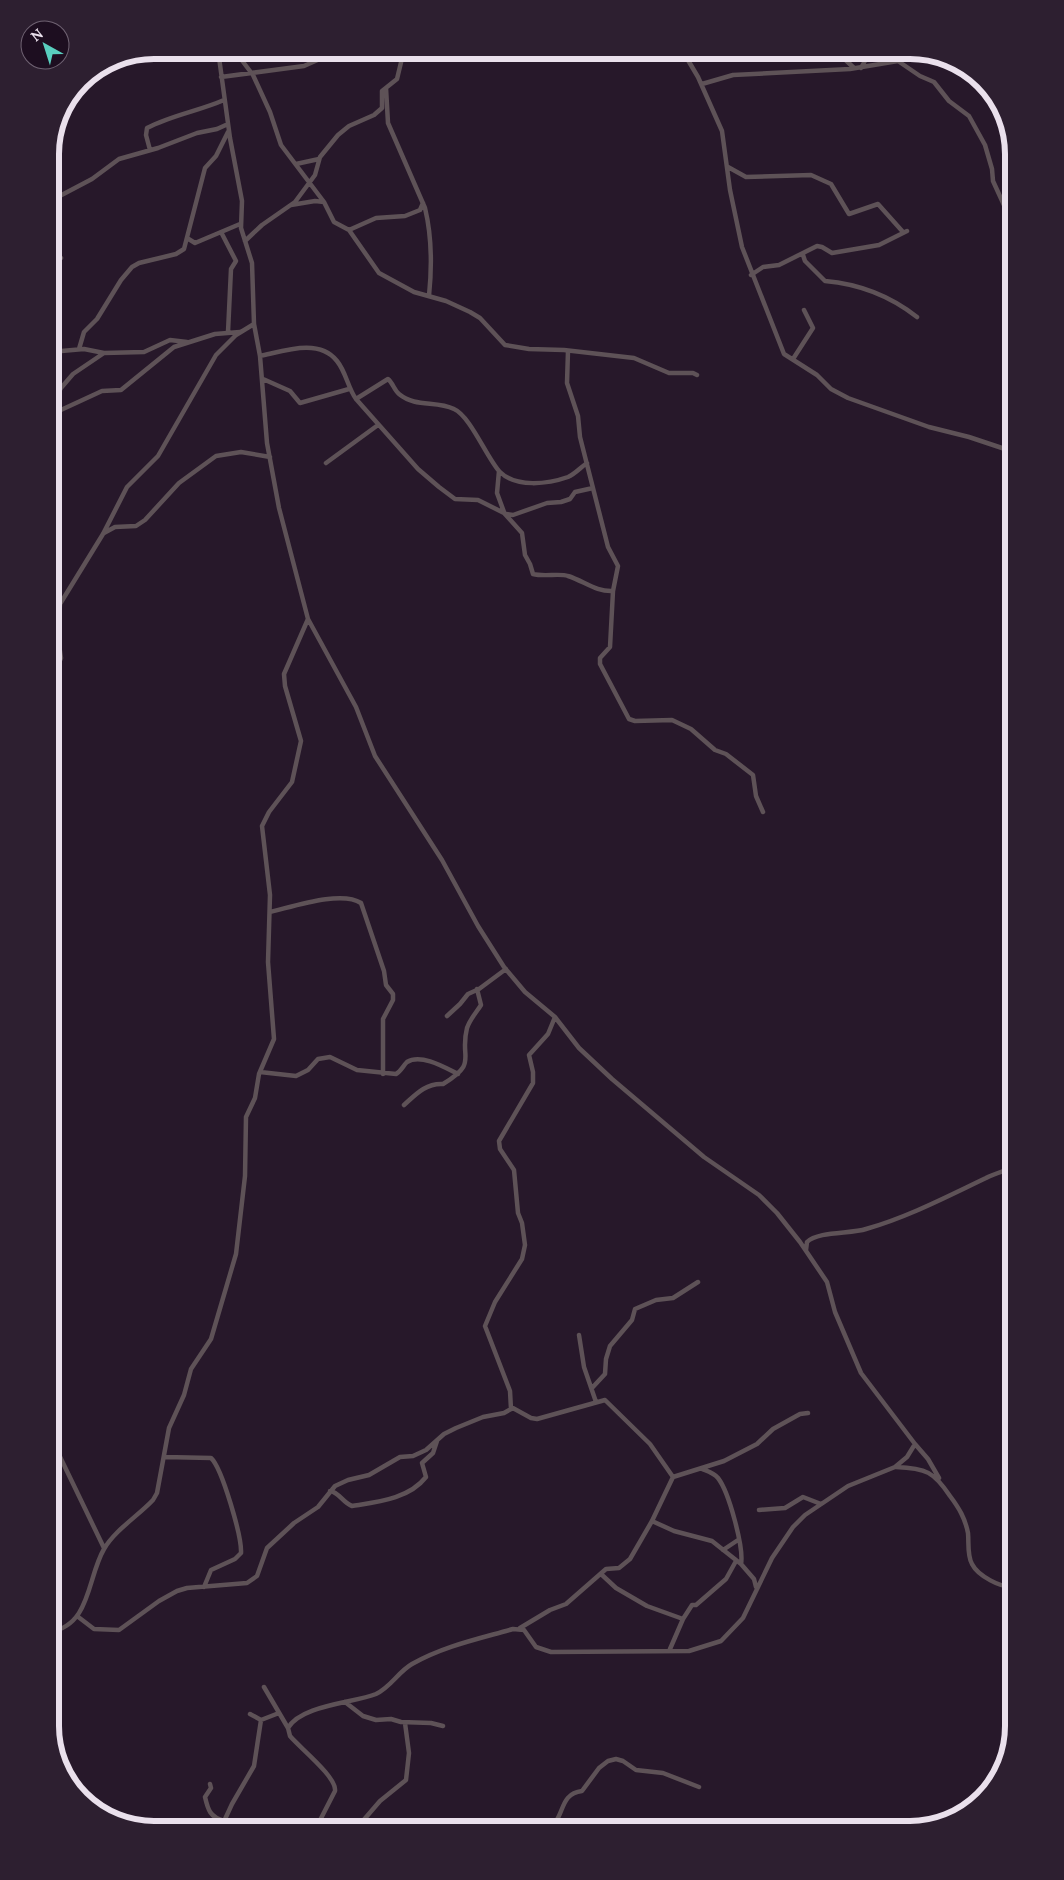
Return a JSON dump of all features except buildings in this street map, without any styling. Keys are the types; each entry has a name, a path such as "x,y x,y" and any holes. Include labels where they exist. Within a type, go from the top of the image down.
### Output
{"street":[{"path":"219,59 224,100 242,201 240,224 252,263 255,304 254,324 263,379 264,425 279,508 308,619 356,707 378,760 445,865 478,926 506,969 532,999 555,1017 579,1048 660,1121 704,1157 765,1201 806,1251 826,1282 835,1312 861,1373 928,1459 939,1479 962,1512 972,1563 979,1572 1005,1587"},
{"path":"240,59 252,75 270,112 278,141 324,202 335,224 349,230 377,272 408,289 446,301 478,316 505,345 528,350 568,351 634,358 670,373 693,373 697,375"},
{"path":"222,77 252,75 304,66 320,59"},
{"path":"245,241 262,225 291,205 315,175 319,159 346,128 380,110 383,105 382,92 397,79 402,59"},
{"path":"687,59 702,84 722,131 737,227 752,275 784,354 817,375 831,389 848,398 929,428 969,437 1005,449"},
{"path":"844,59 854,68"},
{"path":"861,68 866,59"},
{"path":"702,84 733,75 861,68 898,61 903,62 914,72 934,82 949,101 968,115 985,146 993,181 1005,207"},
{"path":"386,88 388,123 423,203 430,230 431,274 429,296"},
{"path":"150,150 146,135 147,128 179,114 224,100"},
{"path":"59,196 92,178 114,161 228,124"},
{"path":"79,349 83,335 97,319 128,271 140,262 180,251 185,247 205,168 216,156 229,131"},
{"path":"296,164 319,159"},
{"path":"728,167 746,178 811,175 831,184 849,214 878,204 905,232 879,245 832,253 822,246 817,246 779,265 765,266 752,275"},
{"path":"291,205 315,201 324,202"},
{"path":"349,230 376,218 411,214 420,210 423,203"},
{"path":"187,238 195,244 240,224"},
{"path":"221,232 236,261 230,269 228,332"},
{"path":"802,255 805,261 825,280 844,282 848,286 875,291 901,305 917,317"},
{"path":"793,360 813,328 804,310"},
{"path":"59,620 60,604 103,534 127,487 158,456 188,408 208,366 240,332 254,324"},
{"path":"59,411 102,391 121,390 173,348 188,342 228,332 240,332"},
{"path":"59,351 79,349 104,353 144,352 170,340 188,342"},
{"path":"260,356 301,347 312,348 331,356 337,361 349,389 378,426 422,473 453,498 478,500 505,514 513,515 546,503 570,499 575,492 593,488"},
{"path":"568,351 566,383 578,416 587,463 608,547 618,566 613,591 610,648 599,662 628,718 635,721 668,719 691,729 715,750 726,754 753,775 756,796 763,812"},
{"path":"59,392 73,374 104,353"},
{"path":"263,379 290,391 300,403 349,389"},
{"path":"356,399 388,379 399,394 412,402 454,409 476,435 489,460 511,481 540,483 570,476 587,463"},
{"path":"326,462 378,426"},
{"path":"103,534 115,527 130,528 145,520 179,483 216,456 241,452 270,457"},
{"path":"499,471 497,493 505,514 522,534 524,555 530,564 533,574 552,577 566,575 600,591 613,591"},
{"path":"59,1629 66,1627 78,1616 89,1593 104,1548 153,1500 172,1419 184,1395 191,1369 211,1339 236,1254 245,1176 246,1117 255,1098 260,1072 274,1038 270,1008 271,978 268,962 270,912 262,826 269,812 292,782 301,748 301,741 285,686 284,674 308,619"},
{"path":"59,644 61,658 59,663"},
{"path":"270,912 334,899 354,900 361,903 384,971 386,985 393,994 393,1000 383,1019 383,1074"},
{"path":"447,1016 458,1007 468,994 477,990 506,969"},
{"path":"404,1105 424,1088 436,1084 444,1084 458,1074 467,1061 468,1026 481,1006 477,990"},
{"path":"511,1407 510,1391 485,1327 493,1307 525,1251 525,1234 518,1213 514,1170 499,1146 499,1141 533,1083 533,1072 529,1055 548,1034 555,1017"},
{"path":"260,1072 296,1076 308,1070 318,1059 330,1057 357,1070 383,1074 396,1074 407,1063 418,1060 439,1065 458,1074"},
{"path":"806,1251 807,1242 814,1237 856,1232 900,1218 1005,1171"},
{"path":"592,1388 605,1374 606,1359 610,1346 632,1320 635,1309 656,1300 673,1298 698,1282"},
{"path":"579,1335 583,1360 596,1402"},
{"path":"511,1407 531,1418 537,1419 606,1400 653,1448 673,1477"},
{"path":"78,1616 94,1628 119,1630 166,1597 187,1588 242,1584 254,1579 259,1572 267,1548 294,1523 318,1507 330,1491 343,1482 369,1475 400,1457 420,1453 456,1428 483,1417 504,1413 511,1407"},
{"path":"288,1728 299,1718 327,1706 380,1692 408,1666 445,1648 520,1628 550,1610 566,1604 608,1568 620,1567 630,1559 652,1521 673,1477 724,1461 752,1447 771,1430 800,1414 808,1413"},
{"path":"330,1491 336,1492 344,1502 352,1506 408,1493 426,1477 422,1463 432,1453 437,1440"},
{"path":"520,1628 525,1631 536,1647 551,1652 693,1650 721,1641 743,1618 772,1558 788,1532 805,1514 853,1484 895,1467 907,1457 915,1444"},
{"path":"59,1455 104,1548"},
{"path":"164,1457 211,1458 227,1492 240,1553 235,1560 211,1570 204,1587"},
{"path":"895,1467 916,1469 939,1479"},
{"path":"670,1649 683,1619 693,1604 696,1605 726,1579 738,1562 737,1523 721,1483 715,1476 702,1469"},
{"path":"759,1510 785,1508 803,1498 821,1504"},
{"path":"652,1521 674,1531 709,1540 738,1562 754,1579 756,1588"},
{"path":"723,1550 738,1540"},
{"path":"601,1574 616,1588 647,1606 683,1619"},
{"path":"264,1687 288,1728 290,1736 328,1774 335,1784 335,1791 320,1821"},
{"path":"345,1702 363,1716 376,1720 391,1719 405,1723 431,1723 444,1726"},
{"path":"261,1720 278,1713"},
{"path":"250,1714 261,1720"},
{"path":"210,1784 211,1788 205,1798 210,1813 216,1818 224,1820 254,1766 261,1720"},
{"path":"363,1821 380,1801 406,1780 409,1739 405,1723"},
{"path":"557,1821 571,1793 582,1791 593,1774 610,1760 621,1760 636,1770 663,1774 699,1788"}]}
